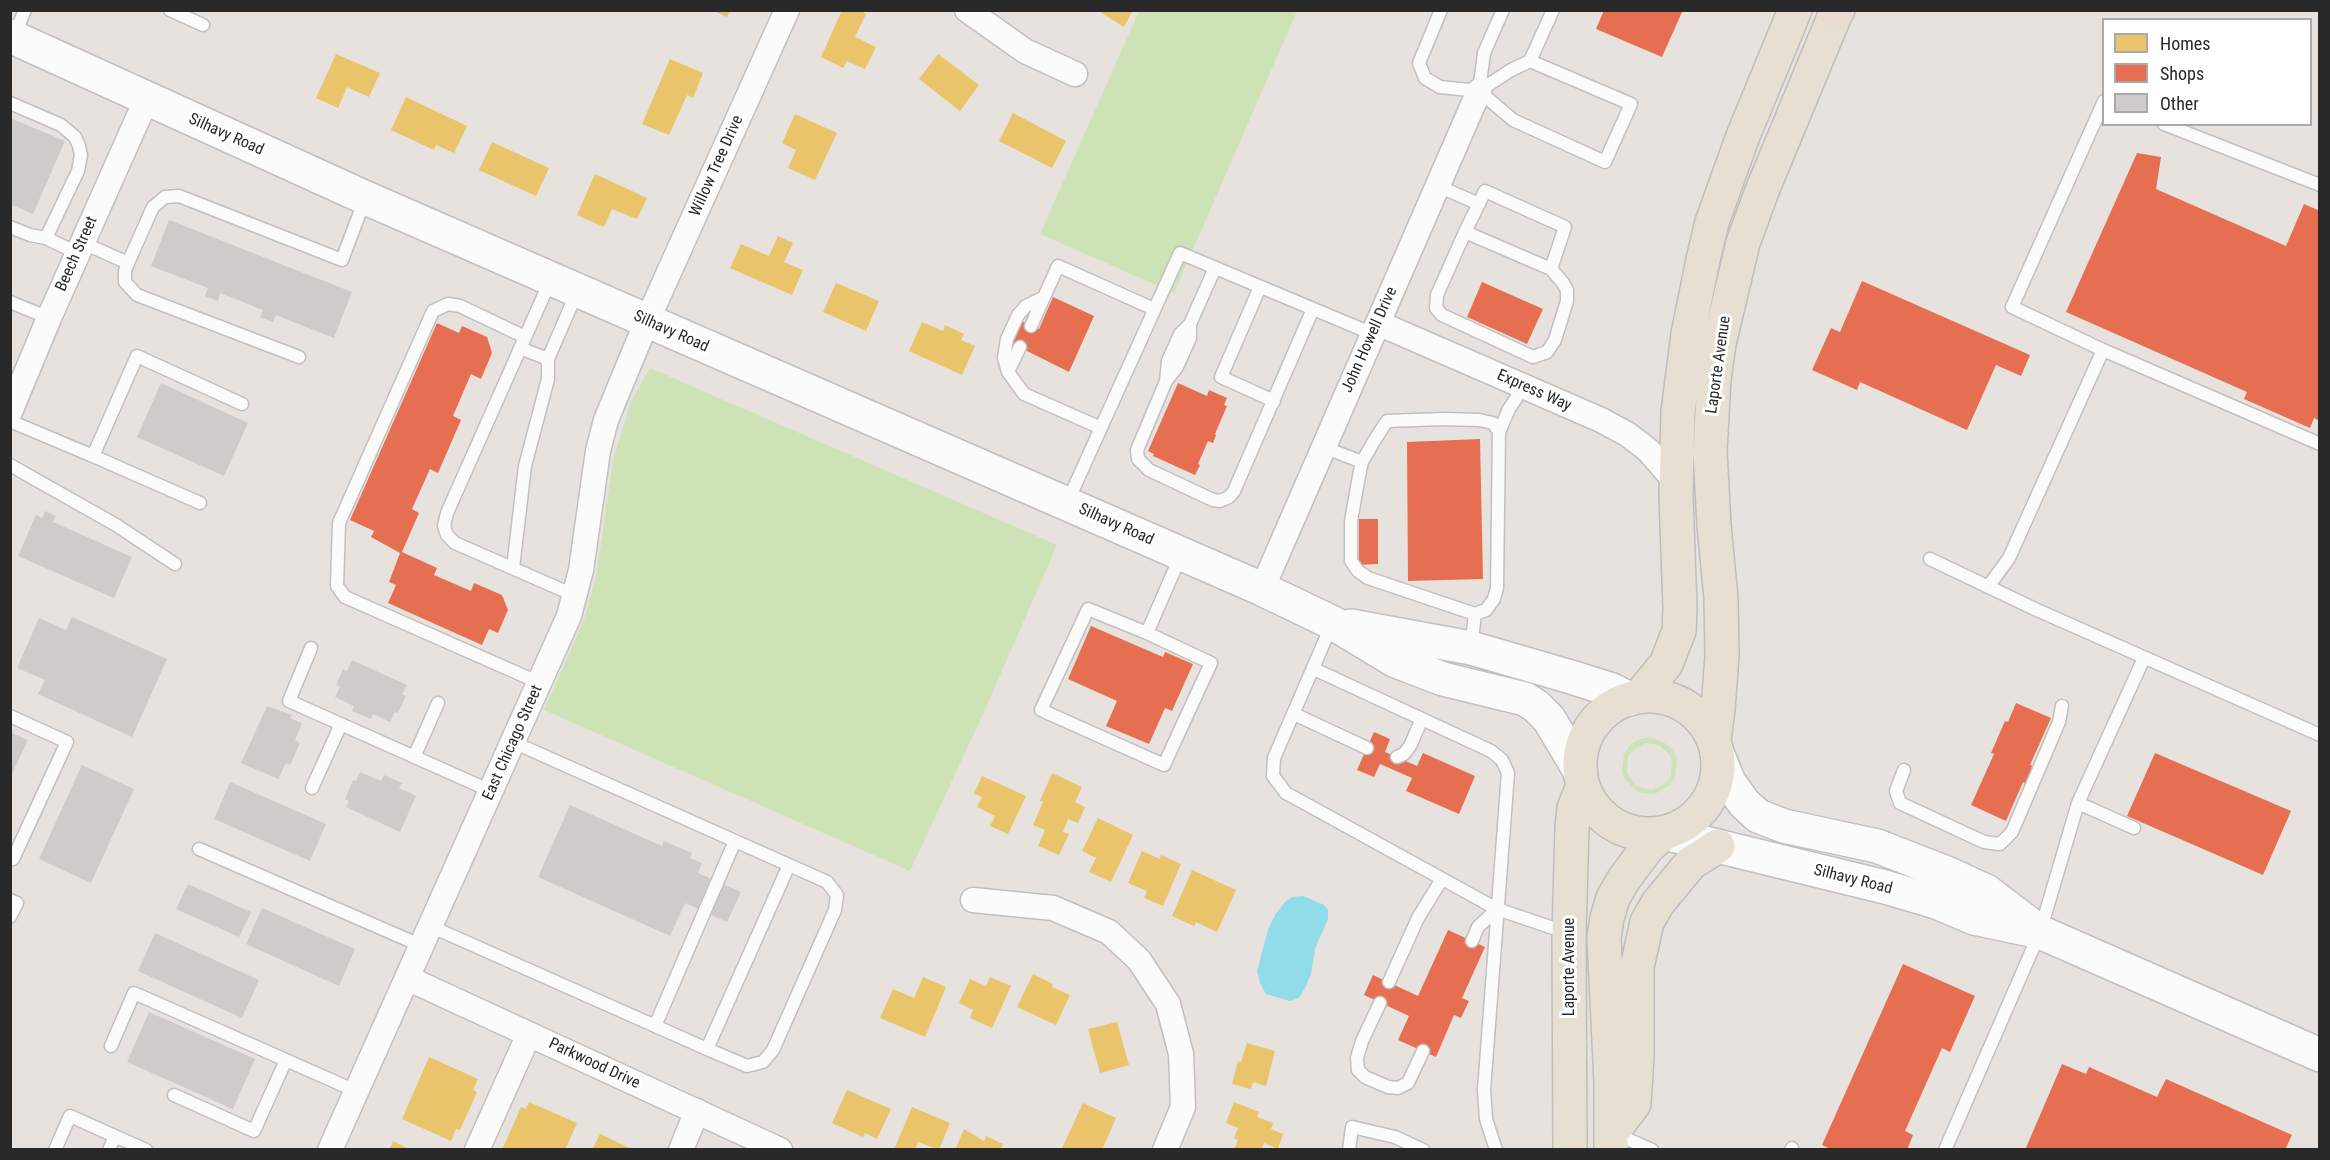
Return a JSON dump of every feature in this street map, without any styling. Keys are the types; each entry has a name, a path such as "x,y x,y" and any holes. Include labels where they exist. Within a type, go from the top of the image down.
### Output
{"main road":[{"name":"Laporte Avenue","path":"1635,698 1666,664 1679,631 1676,482 1678,412 1683,370 1703,260 1712,222 1743,136 1795,10"},
{"name":"Laporte Avenue","path":"1715,746 1722,656 1721,598 1710,451 1713,391 1719,344 1743,243 1762,191 1837,12"},
{"path":"1655,696 1684,705 1707,726 1715,746 1718,774 1712,793 1701,811 1686,824 1664,833 1634,833 1612,823 1594,807 1582,778 1582,752 1588,734 1605,712 1613,706 1635,698 1655,696"},
{"name":"Laporte Avenue","path":"1570,1149 1569,933 1572,828 1574,808 1582,778"},
{"name":"Laporte Avenue","path":"1611,1141 1604,938 1607,918 1613,898 1629,873 1648,848 1664,833"},
{"path":"1611,1141 1634,1104 1637,1056 1637,967 1647,922 1658,903 1691,863 1718,846"}],"street":[{"name":"Willow Tree Drive","path":"647,321 787,10"},
{"path":"967,10 1025,51 1075,74"},
{"name":"Silhavy Road","path":"16,28 147,98 366,198 1262,589 1333,623 1396,662 1420,672 1513,695 1536,706 1549,719 1582,778"},
{"name":"John Howell Drive","path":"1262,589 1479,91"},
{"name":"Beech Street","path":"10,412 79,248 147,98"},
{"name":"East Chicago Street","path":"330,1149 570,616 576,596 598,451 618,390 647,321"},
{"name":"Express Way","path":"1375,328 1533,391 1627,434 1648,450 1676,482"},
{"name":"Silhavy Road","path":"1333,623 1471,648 1635,698"},
{"name":"Silhavy Road","path":"1715,746 1729,782 1744,803 1758,816 1784,826 1877,846 1949,874 1986,891 2040,932"},
{"name":"Silhavy Road","path":"1664,833 1926,899 1974,918 2040,932 2319,1055"},
{"path":"972,900 1053,908 1109,932 1139,960 1168,1004 1181,1054 1183,1107 1165,1149"},
{"name":"Parkwood Drive","path":"407,978 780,1149"},
{"path":"477,1149 529,1034"},
{"path":"681,1149 698,1111"}],"lane":[{"path":"170,10 203,25"},
{"path":"1441,10 1419,63 1425,78 1440,87 1479,91 1513,120 1605,162 1631,104 1530,61"},
{"path":"1479,91 1484,53 1503,10"},
{"path":"1479,91 1511,70 1530,61 1553,10"},
{"path":"10,103 61,125 75,137 79,146 81,155 78,171 46,238"},
{"path":"2102,103 2012,307 2103,350 2319,444"},
{"path":"2169,126 2319,185"},
{"path":"1438,186 1479,204"},
{"path":"1465,232 1551,269 1567,290 1567,301 1555,340 1547,352 1533,357 1442,315 1436,308 1437,295 1465,232 1485,191 1565,227 1551,269"},
{"path":"299,357 137,295 125,282 124,276 128,263 153,207 165,197 179,196 342,260 366,198"},
{"path":"10,227 30,235 128,263"},
{"path":"1067,504 1180,253 1313,309 1375,328"},
{"path":"1030,326 1058,266 1154,309"},
{"path":"1215,268 1190,324 1180,334 1168,361 1166,381 1137,450 1138,459 1149,470 1213,500 1220,501 1229,497 1234,491 1313,309"},
{"path":"564,285 523,342 447,513 444,526 447,535 455,543 576,596"},
{"path":"513,568 525,466 548,379 548,358 564,285"},
{"path":"1260,286 1221,377 1274,400"},
{"path":"1043,298 1026,306 1018,315 1007,339 1004,358 1008,372 1024,394 1101,428"},
{"path":"10,302 49,318"},
{"path":"540,683 345,597 337,586 339,523 434,311 448,304 460,306 548,358"},
{"path":"1008,372 1020,347"},
{"path":"1988,586 2009,558 2103,350"},
{"path":"93,456 137,356 242,404"},
{"path":"1499,432 1493,423 1479,420 1387,421 1362,462 1351,522 1351,561 1358,571 1368,578 1475,614 1486,610 1494,599 1497,588 1499,432 1509,409 1519,394 1533,391"},
{"path":"10,421 200,502"},
{"path":"1323,447 1362,462"},
{"path":"10,465 116,525 175,564"},
{"path":"1147,633 1181,554"},
{"path":"1930,559 2144,658 2319,735"},
{"path":"1088,609 1147,633 1211,663 1164,765 1041,710 1088,609"},
{"path":"1471,648 1475,614"},
{"path":"1333,623 1274,758 1273,776 1286,793 1497,909 1569,933"},
{"path":"311,648 289,701 491,791"},
{"path":"1945,1149 2040,932 2078,803 2144,658"},
{"path":"1314,669 1491,751 1502,760 1508,773 1484,1090 1486,1119 1496,1149"},
{"path":"414,757 438,703"},
{"path":"1904,770 1896,791 1900,803 1983,842 2000,844 2012,832 2059,722 2062,706"},
{"path":"1294,714 1367,748"},
{"path":"10,716 67,742 13,859 10,858"},
{"path":"1396,758 1404,754 1410,746 1422,719"},
{"path":"312,788 341,724"},
{"path":"199,849 655,1026 747,1066 763,1062 773,1050 835,910 837,895 826,882 513,742"},
{"path":"2078,803 2134,828"},
{"path":"655,1026 735,841"},
{"path":"707,1049 789,865"},
{"path":"1389,982 1418,918 1442,879"},
{"path":"10,900 17,903 10,917"},
{"path":"1472,941 1478,927 1497,909"},
{"path":"111,1046 134,993 356,1091"},
{"path":"1380,1003 1362,1041 1358,1070 1365,1077 1388,1087 1398,1088 1408,1083 1423,1051"},
{"path":"174,1095 254,1131 286,1060"},
{"path":"55,1149 70,1116 146,1149"},
{"path":"1349,1149 1352,1126 1395,1137 1423,1149"},
{"path":"110,1149 116,1136"},
{"path":"1611,1141 1652,1149"}],"green space":[{"path":"1139,11 1297,11 1174,293 1040,234"},
{"path":"650,368 1057,545 984,712 910,871 544,710 583,623 596,577 613,460 631,402"},
{"path":"1647,738 1665,743 1677,758 1675,777 1670,785 1655,794 1638,792 1625,780 1622,772 1624,754 1637,740","holes":["1645,743 1659,745 1670,755 1671,776 1666,783 1652,790 1636,786 1627,773 1628,757 1632,751"]}],"water":[{"path":"1303,896 1324,905 1328,910 1328,919 1315,949 1311,974 1306,986 1299,998 1290,1001 1266,994 1257,971 1268,930 1275,915 1292,897"}],"building: Homes":[{"path":"712,10 730,10 727,17"},
{"path":"842,10 859,10 866,14 855,37 876,47 865,69 847,61 843,68 821,57"},
{"path":"1097,10 1133,10 1124,27"},
{"path":"336,54 380,73 369,97 347,87 338,108 316,98"},
{"path":"938,54 979,85 960,111 919,79"},
{"path":"670,59 703,73 693,98 687,95 669,135 642,124"},
{"path":"406,97 467,126 454,153 436,145 434,150 391,130"},
{"path":"1013,113 1066,141 1052,168 999,141"},
{"path":"795,114 837,133 815,180 788,168 796,150 782,143"},
{"path":"492,142 549,168 536,196 479,170"},
{"path":"595,174 647,198 637,219 612,209 604,227 577,215"},
{"path":"778,236 793,243 784,262 803,270 792,295 730,268 741,244 769,256"},
{"path":"836,283 879,301 866,331 823,312"},
{"path":"922,322 943,331 945,325 964,334 961,340 975,346 962,375 909,351"},
{"path":"1052,773 1082,787 1075,802 1085,807 1078,823 1068,819 1063,832 1069,834 1059,855 1038,846 1045,830 1033,825"},
{"path":"982,776 1026,796 1008,834 990,826 995,816 977,807 982,797 974,794"},
{"path":"1098,818 1133,835 1111,882 1089,872 1096,858 1082,851"},
{"path":"1142,851 1160,859 1161,855 1181,864 1163,906 1144,898 1147,891 1128,883"},
{"path":"1192,870 1236,890 1217,932 1196,922 1194,926 1172,916"},
{"path":"1033,974 1053,984 1052,987 1070,995 1056,1025 1017,1007"},
{"path":"923,977 946,987 925,1037 880,1018 893,989 914,998"},
{"path":"990,977 1011,986 992,1028 970,1018 973,1010 959,1003 970,979 986,986"},
{"path":"1117,1022 1129,1065 1100,1073 1088,1029"},
{"path":"1247,1043 1275,1051 1266,1086 1253,1082 1251,1089 1232,1084 1238,1061 1241,1062"},
{"path":"429,1057 478,1079 473,1090 477,1092 460,1130 456,1129 451,1141 402,1119"},
{"path":"847,1090 891,1109 877,1139 865,1133 863,1137 832,1123"},
{"path":"529,1102 577,1123 565,1150 502,1150 521,1107 526,1109"},
{"path":"1234,1102 1259,1112 1257,1117 1273,1123 1271,1129 1283,1134 1278,1149 1264,1143 1261,1150 1234,1150 1238,1140 1234,1138 1238,1128 1226,1123"},
{"path":"1083,1103 1116,1118 1102,1150 1062,1148"},
{"path":"912,1107 950,1123 939,1150 918,1142 915,1150 894,1150"},
{"path":"964,1129 984,1141 986,1136 1003,1144 1000,1150 955,1150"},
{"path":"600,1134 634,1150 592,1150"},
{"path":"393,1141 411,1150 389,1150"}],"building: Shops":[{"path":"1604,10 1683,10 1662,57 1596,29"},
{"path":"2137,153 2161,157 2156,189 2286,246 2304,204 2320,211 2320,421 2314,418 2310,428 2244,399 2247,392 2066,312"},
{"path":"1862,281 2030,355 2021,376 1996,365 1967,430 1860,382 1857,390 1812,370 1831,328 1840,332"},
{"path":"1482,282 1543,309 1527,344 1467,317"},
{"path":"1053,297 1094,316 1069,372 1009,342 1019,320 1039,329"},
{"path":"437,323 459,333 462,326 487,337 492,353 481,379 471,374 453,416 461,420 438,473 430,469 412,509 419,513 402,552 437,568 434,575 471,591 474,583 502,595 508,610 498,633 489,629 482,645 388,603 396,585 389,582 400,553 371,537 374,531 350,520"},
{"path":"1178,383 1207,396 1209,390 1227,398 1224,405 1227,406 1213,443 1208,441 1195,475 1153,456 1154,454 1148,451"},
{"path":"1480,439 1483,579 1408,581 1407,442"},
{"path":"1359,519 1378,519 1378,564 1359,565"},
{"path":"1091,626 1163,657 1165,652 1193,664 1172,711 1165,708 1149,744 1106,726 1117,701 1068,679"},
{"path":"2016,703 2051,718 2030,765 2033,766 2026,784 2023,782 2006,821 1971,805 1994,754 1991,753 2005,721 2008,722"},
{"path":"1374,732 1390,739 1385,752 1417,766 1423,753 1475,776 1459,814 1406,791 1412,778 1380,764 1374,777 1357,770"},
{"path":"2155,753 2291,811 2263,875 2127,816"},
{"path":"1448,930 1485,947 1462,998 1469,1001 1461,1018 1454,1015 1436,1057 1398,1040 1409,1016 1364,995 1373,975 1418,996"},
{"path":"1903,964 1975,996 1950,1052 1942,1048 1905,1131 1913,1135 1907,1150 1832,1150 1822,1145"},
{"path":"2062,1064 2086,1074 2089,1067 2157,1097 2166,1079 2292,1135 2285,1150 2025,1150"}],"building: Other":[{"path":"10,118 65,141 33,214 10,204"},
{"path":"169,220 352,292 334,338 276,315 273,322 260,317 263,310 220,293 218,301 205,296 208,288 151,266"},
{"path":"161,383 248,423 224,476 137,437"},
{"path":"45,511 56,516 53,522 132,557 114,598 18,556 36,515 42,518"},
{"path":"72,617 167,659 132,737 38,694 45,680 17,668 39,618 66,630"},
{"path":"352,660 407,685 402,694 406,696 398,713 395,712 390,722 373,714 371,719 352,711 354,706 335,697 340,687 336,685 343,669 347,671"},
{"path":"267,706 292,715 290,718 302,723 295,740 300,743 290,765 286,763 278,779 241,763"},
{"path":"10,732 28,740 10,778"},
{"path":"82,765 134,789 91,883 39,859"},
{"path":"360,772 381,781 384,775 402,783 399,788 416,796 400,832 346,807 349,801 345,799 353,780 356,781"},
{"path":"230,782 326,824 310,861 214,819"},
{"path":"570,805 662,846 664,841 692,853 690,858 702,863 698,873 741,892 727,922 685,903 670,936 538,877"},
{"path":"188,884 251,912 239,937 176,909"},
{"path":"262,908 355,949 339,986 246,944"},
{"path":"155,933 259,980 242,1018 138,971"},
{"path":"149,1012 255,1059 233,1109 127,1062"}]}
